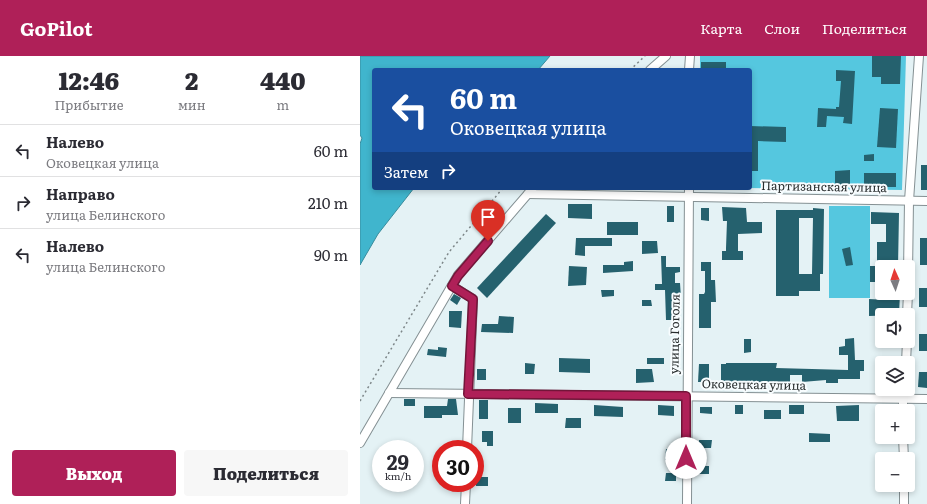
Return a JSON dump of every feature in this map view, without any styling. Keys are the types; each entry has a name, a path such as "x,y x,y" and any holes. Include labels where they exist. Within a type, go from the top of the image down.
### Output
{"street":[{"path":"652,68 666,56"},
{"path":"689,68 690,56"},
{"path":"908,260 909,201 919,56"},
{"name":"улица Гоголя","path":"687,504 686,396 689,190"},
{"path":"360,443 458,276 531,191"},
{"name":"Партизанская улица","path":"531,191 689,197 927,201"},
{"path":"452,286 473,299 467,440"},
{"name":"Оковецкая улица","path":"389,393 927,399"},
{"path":"903,398 903,404"},
{"path":"465,504 466,492"},
{"path":"904,492 904,504"}],"path":[{"path":"632,68 645,56"},
{"path":"360,401 448,252 501,190"}],"shaded area":[{"path":"360,56 550,56 540,68 372,68 372,190 412,190 378,234 360,265 360,144 362,138 360,135"},
{"path":"700,56 906,56 902,190 752,188 752,68 700,68"},
{"path":"829,206 870,206 870,298 829,298"}],"building":[{"path":"872,56 901,56 900,84 881,84 881,77 872,77"},
{"path":"701,62 726,62 726,68 701,68"},
{"path":"836,70 855,71 852,124 843,123 844,117 827,116 826,127 817,127 818,108 836,109 836,107 839,107 841,81 836,81"},
{"path":"880,108 898,109 896,148 877,147"},
{"path":"752,126 786,127 786,142 758,141 758,171 752,171"},
{"path":"874,154 874,161 864,161 864,155"},
{"path":"921,165 927,165 927,190 921,190"},
{"path":"850,170 850,187 835,187 835,171"},
{"path":"864,173 896,173 896,187 864,187"},
{"path":"568,204 592,204 592,219 568,218"},
{"path":"667,206 674,206 674,222 667,222"},
{"path":"722,207 746,208 747,222 762,222 762,233 738,234 738,251 743,251 743,260 722,260 722,251 726,251 727,221 723,221"},
{"path":"701,208 709,208 709,221 701,220"},
{"path":"813,208 824,209 823,274 820,274 820,291 799,291 799,296 776,296 776,210 813,210","holes":["799,218 813,218 812,274 799,274"]},
{"path":"871,212 899,213 898,260 877,260 877,242 886,242 886,224 871,224"},
{"path":"546,214 556,223 487,298 477,288"},
{"path":"607,222 638,222 638,235 607,235"},
{"path":"576,238 612,238 612,246 585,246 585,256 575,255"},
{"path":"920,238 927,238 927,265 920,265"},
{"path":"642,241 657,241 658,253 642,254"},
{"path":"850,247 853,265 846,266 842,249"},
{"path":"661,256 666,256 666,267 680,267 680,272 675,273 675,283 680,283 681,298 678,299 678,320 666,320 665,290 655,290 655,284 662,284"},
{"path":"633,261 633,271 603,273 603,265 624,265 624,262"},
{"path":"701,262 711,262 711,280 715,280 716,302 711,302 711,328 699,328 699,294 704,294 705,292 705,271 701,271"},
{"path":"569,266 587,267 586,285 568,286"},
{"path":"870,266 875,266 875,282 870,282"},
{"path":"919,288 927,288 927,307 919,307"},
{"path":"601,290 614,290 614,296 602,297"},
{"path":"454,294 461,298 457,305 450,300"},
{"path":"869,299 900,300 899,308 875,308 875,316 869,316"},
{"path":"642,300 651,300 652,306 642,306"},
{"path":"449,311 462,311 461,328 449,327"},
{"path":"499,316 514,317 513,333 481,332 482,324 498,324"},
{"path":"919,334 927,334 927,351 919,351"},
{"path":"854,338 855,360 864,360 864,371 860,371 860,379 838,379 838,383 826,383 826,380 802,382 802,375 790,375 790,383 721,382 721,364 726,363 777,363 776,368 848,370 848,355 839,355 839,347 845,346 845,339"},
{"path":"744,339 751,339 751,352 744,353"},
{"path":"438,347 447,348 446,357 427,355 428,349 438,350"},
{"path":"559,358 590,359 590,373 559,372"},
{"path":"647,358 664,358 664,364 647,364"},
{"path":"525,363 535,364 534,374 525,374"},
{"path":"699,364 709,364 709,382 698,382"},
{"path":"477,369 486,369 486,380 477,380"},
{"path":"636,369 652,369 654,382 636,383"},
{"path":"919,372 927,372 927,388 918,387"},
{"path":"404,399 415,399 415,406 404,406"},
{"path":"448,399 456,399 458,415 442,415 442,418 424,418 424,406 447,406"},
{"path":"479,400 488,400 488,419 479,419"},
{"path":"535,403 558,404 558,413 535,413"},
{"path":"594,405 623,407 623,417 594,416"},
{"path":"658,405 674,406 674,416 658,415"},
{"path":"735,405 743,405 743,414 735,414"},
{"path":"789,405 804,405 804,414 789,414"},
{"path":"859,405 859,421 837,421 836,406"},
{"path":"700,407 712,407 712,414 700,413"},
{"path":"508,408 521,408 521,423 508,423"},
{"path":"764,410 781,410 781,419 764,419"},
{"path":"566,418 581,418 581,428 565,428"},
{"path":"482,431 493,431 493,446 487,446 487,442 482,440"},
{"path":"809,433 830,434 830,442 809,442"},
{"path":"699,440 712,440 711,448 699,448"},
{"path":"666,449 679,450 679,460 665,460"},
{"path":"698,466 709,466 709,474 697,474"},
{"path":"666,473 676,473 676,481 665,481"},
{"path":"484,477 488,477 488,486 484,486"}],"route":[{"path":"488,241 458,276 452,286 473,299 468,394 686,396 686,458"}]}
